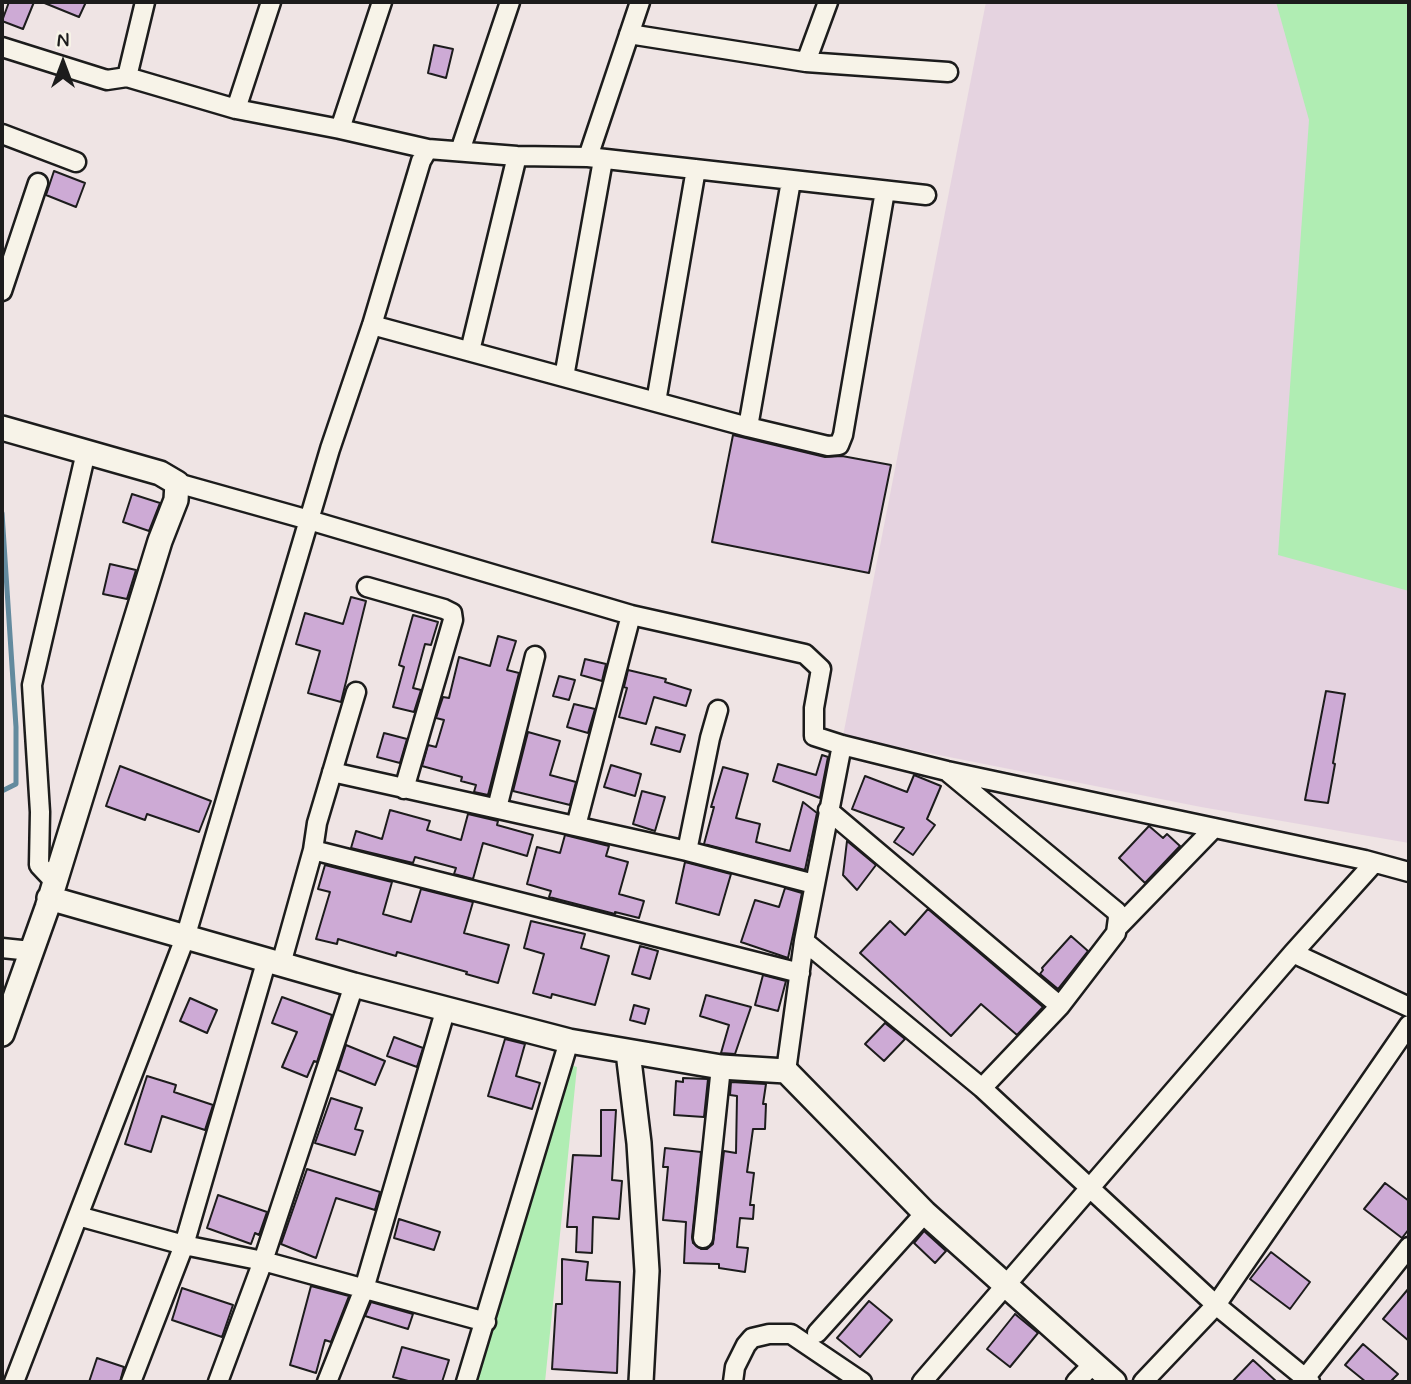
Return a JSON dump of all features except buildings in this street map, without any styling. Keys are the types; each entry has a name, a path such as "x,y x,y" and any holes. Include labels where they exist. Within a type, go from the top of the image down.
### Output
{"street":[{"path":"127,77 145,2"},
{"path":"236,109 271,2"},
{"path":"340,129 382,2"},
{"path":"460,151 510,2"},
{"path":"564,377 595,159 640,2"},
{"path":"806,62 828,2"},
{"path":"629,34 806,62 948,72"},
{"path":"2,47 107,80 127,77 236,109 428,149 595,159 926,194"},
{"path":"2,134 76,162"},
{"path":"14,1382 185,938 335,433 372,325 421,161 428,149"},
{"path":"470,351 517,156"},
{"path":"656,402 696,169"},
{"path":"748,427 791,181"},
{"path":"2,291 38,183"},
{"path":"372,325 748,427 828,446 839,445 843,435 885,191"},
{"path":"2,428 160,473 177,483 631,615 805,654 821,669 814,708 814,736 842,746 1409,872"},
{"path":"86,452 32,685 40,812 39,865 52,890 185,938 569,1041 721,1067 786,1072 925,1213 1114,1382"},
{"path":"2,1034 52,890 160,541 176,500 177,483"},
{"path":"367,587 452,612 453,620 404,789"},
{"path":"576,826 631,615"},
{"path":"498,808 535,656"},
{"path":"131,1382 184,1245 274,962 313,850 317,823 356,692"},
{"path":"687,851 718,710"},
{"path":"786,1072 804,941 842,746"},
{"path":"947,771 1117,912 1119,926"},
{"path":"332,772 687,851 814,884"},
{"path":"828,810 1060,1006"},
{"path":"982,1088 1060,1006 1119,926 1214,828"},
{"path":"313,850 800,973"},
{"path":"922,1382 1374,863"},
{"path":"804,941 982,1088 1216,1305 1308,1380 1409,1247"},
{"path":"2,948 31,951"},
{"path":"1293,953 1409,1007"},
{"path":"218,1382 262,1261 354,985"},
{"path":"327,1382 364,1289 446,1008"},
{"path":"1143,1382 1216,1305 1409,1025"},
{"path":"466,1382 569,1041"},
{"path":"628,1052 639,1143 647,1270 641,1382"},
{"path":"703,1238 721,1067"},
{"path":"817,1333 925,1213"},
{"path":"78,1216 184,1245 262,1261 486,1322"},
{"path":"733,1382 735,1367 746,1345 752,1338 769,1334 791,1334 862,1382"},
{"path":"1076,1382 1093,1364"}],"shaded area":[{"path":"986,2 1409,2 1409,843 1201,807 843,736"}],"green space":[{"path":"1276,2 1409,2 1409,591 1278,555 1309,120"},
{"path":"567,1064 577,1067 545,1382 459,1382"}],"waterway":[{"path":"2,513 16,727 16,784 2,791"}]}
